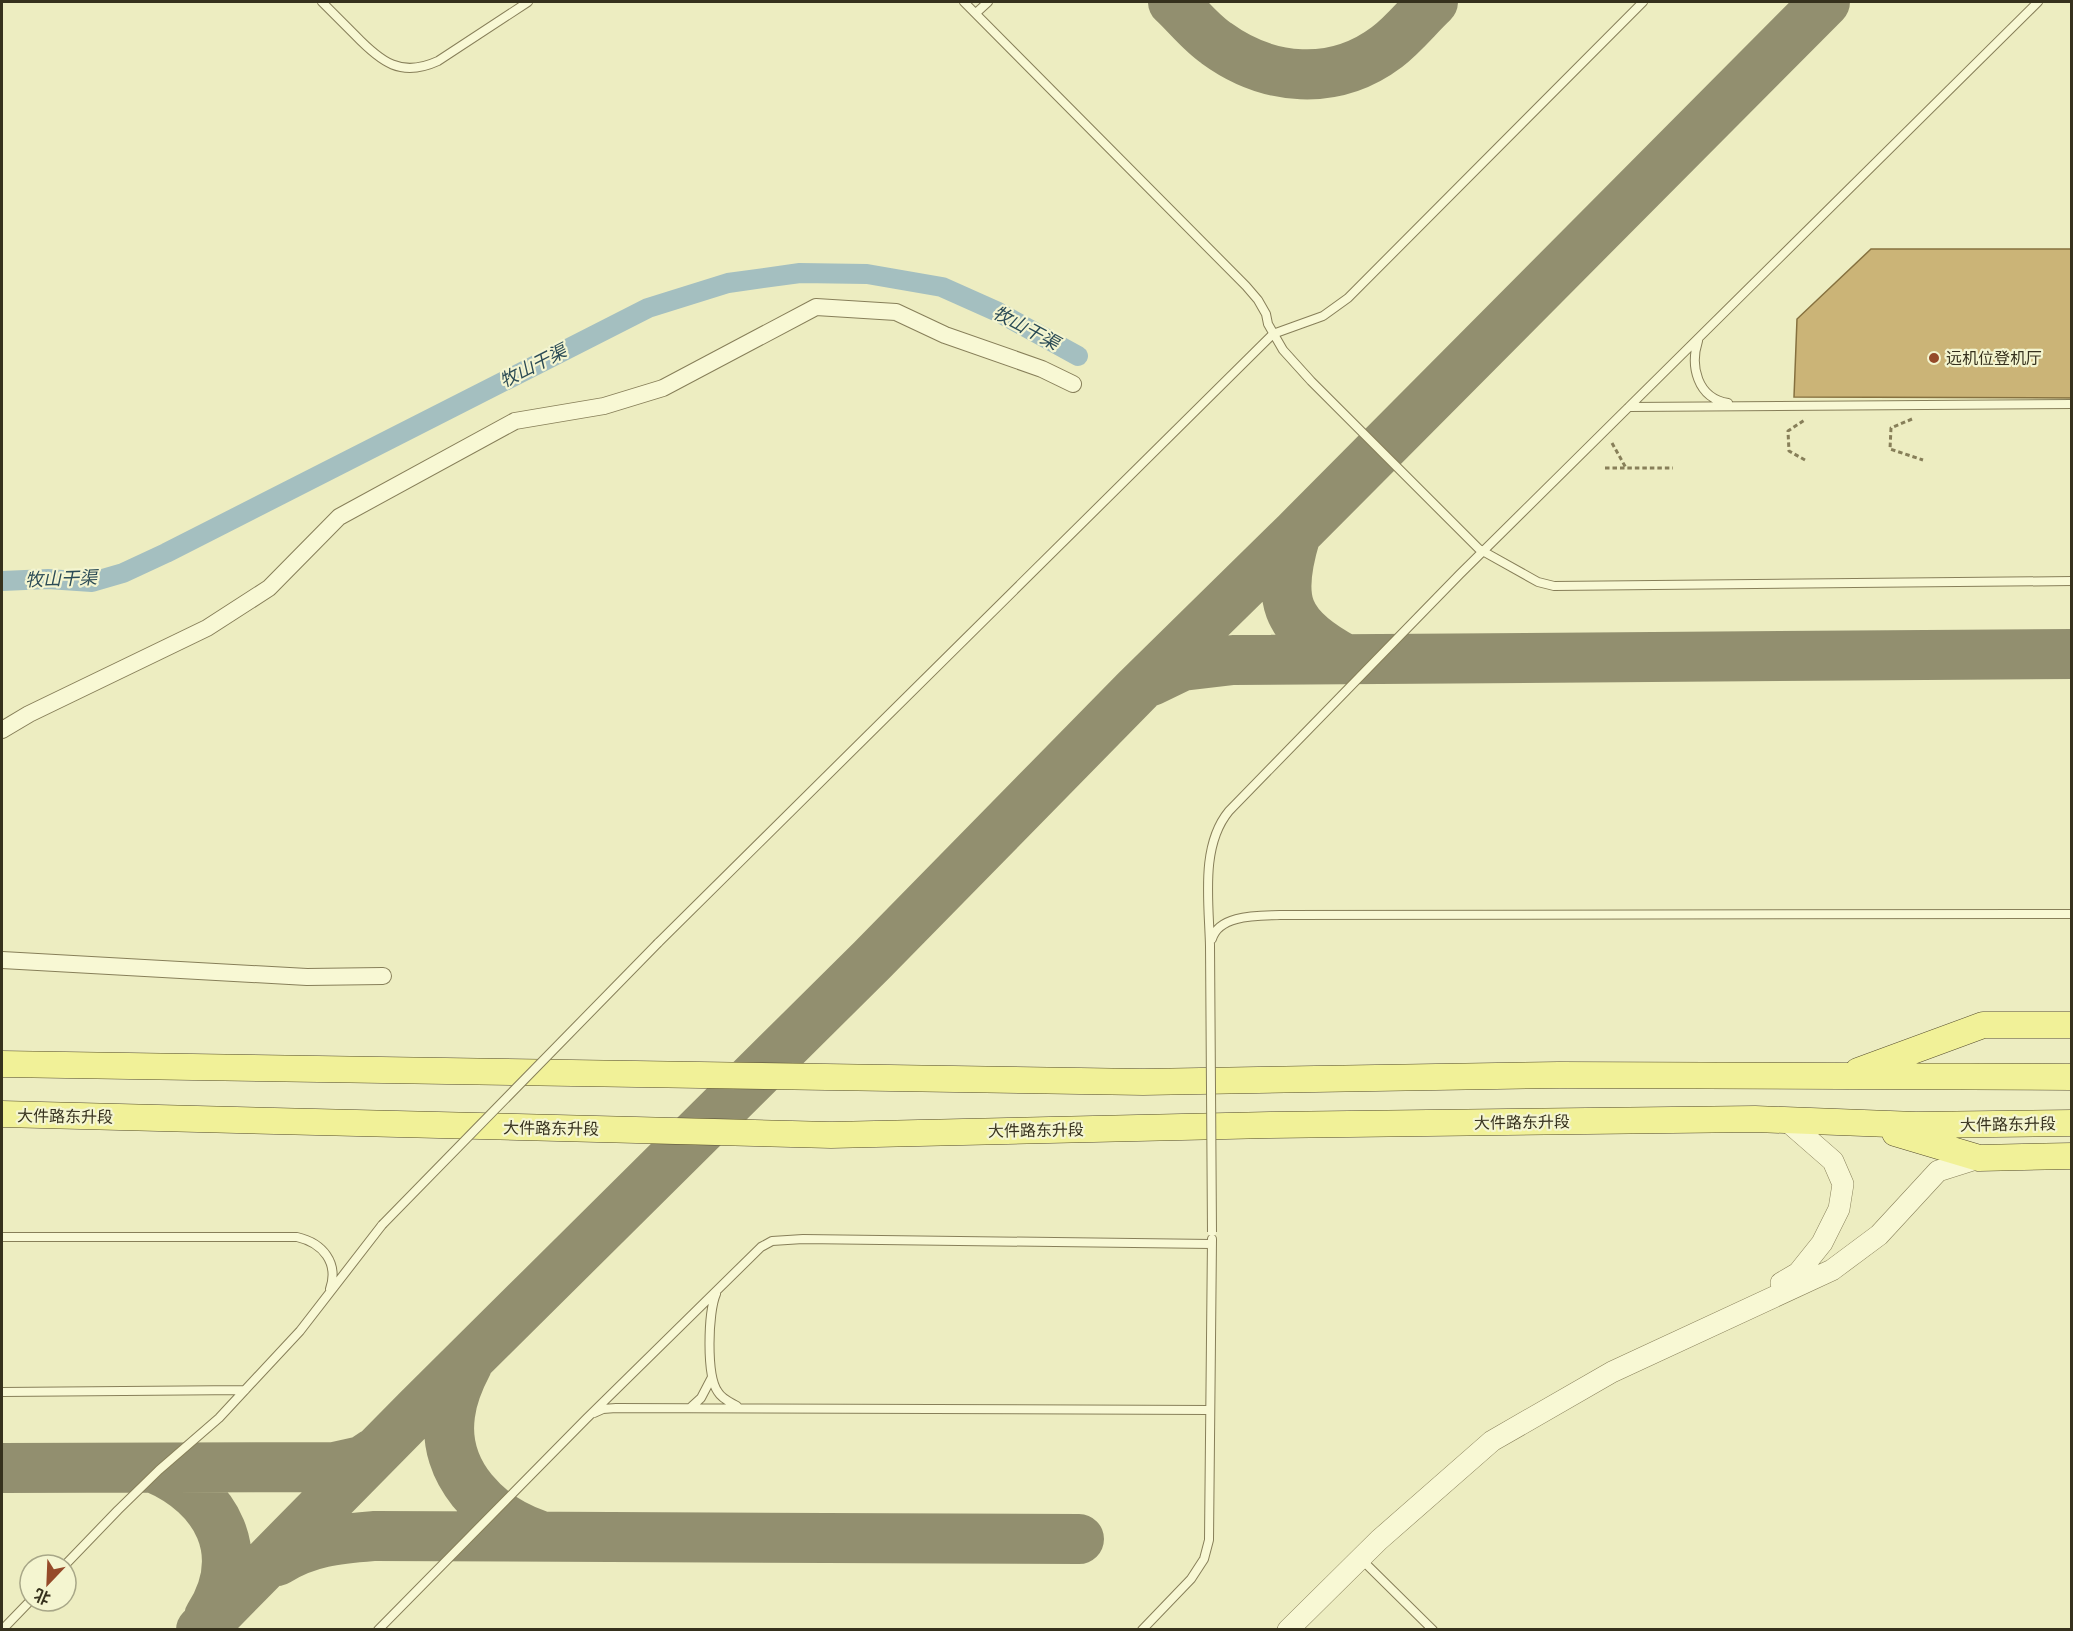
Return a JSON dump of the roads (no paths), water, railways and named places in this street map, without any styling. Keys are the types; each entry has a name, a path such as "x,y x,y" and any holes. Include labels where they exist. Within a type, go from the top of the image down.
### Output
{"main road":[{"path":"1843,1077 1983,1025 2072,1025"},
{"path":"2,1064 1143,1082 1559,1075 2072,1077"},
{"name":"大件路东升段","path":"2,1114 831,1135 1270,1125 1786,1120 1916,1125 2072,1123"},
{"path":"1857,1122 1979,1158 2072,1156"}],"street":[{"path":"2,730 29,714 207,628 269,588 339,517 515,421 604,406 663,388 816,307 896,312 945,335 1042,369 1073,384"},
{"path":"2,960 307,977 383,976"},
{"path":"1714,1325 1798,1273 1822,1243 1839,1209 1843,1184 1833,1161 1786,1120"},
{"path":"1288,1629 1379,1540 1492,1441 1612,1371 1832,1270 1879,1235 1938,1171 1979,1158"}],"lane":[{"path":"322,2 379,58 403,68 423,67 438,61 528,2"},
{"path":"964,2 1246,286 1258,300 1283,350 1311,381 1483,552 1538,582 1554,586 2072,581"},
{"path":"976,14 988,2"},
{"path":"77,1553 159,1470 219,1418 246,1390 300,1331 382,1225 658,943 1273,334 1323,316 1348,298 1643,2"},
{"path":"1142,1629 1191,1579 1204,1559 1209,1540 1212,1232 1209,855 1219,823 1483,552 2038,2"},
{"path":"1700,337 1694,353 1697,379 1707,393 1720,402 1743,406"},
{"path":"1629,407 2072,404"},
{"path":"1210,946 1213,934 1228,922 1238,918 1280,915 2072,914"},
{"path":"2,1237 297,1237 318,1245 331,1262 332,1281 328,1295"},
{"path":"378,1629 586,1419 761,1247 772,1241 815,1239 1212,1244"},
{"path":"717,1290 709,1321 712,1377 716,1391 725,1400 739,1407"},
{"path":"690,1408 701,1398 712,1377"},
{"path":"2,1392 246,1390"},
{"path":"586,1419 603,1409 616,1408 1210,1410"},
{"path":"1361,1558 1433,1629"},
{"path":"2,1629 18,1613"}],"waterway":[{"name":"牧山干渠","path":"2,581 48,579 92,582 123,573 648,308 728,283 800,273 867,274 942,287 998,312 1078,356"}],"place":[{"name":"远机位登机厅","path":"1934,358"}]}
